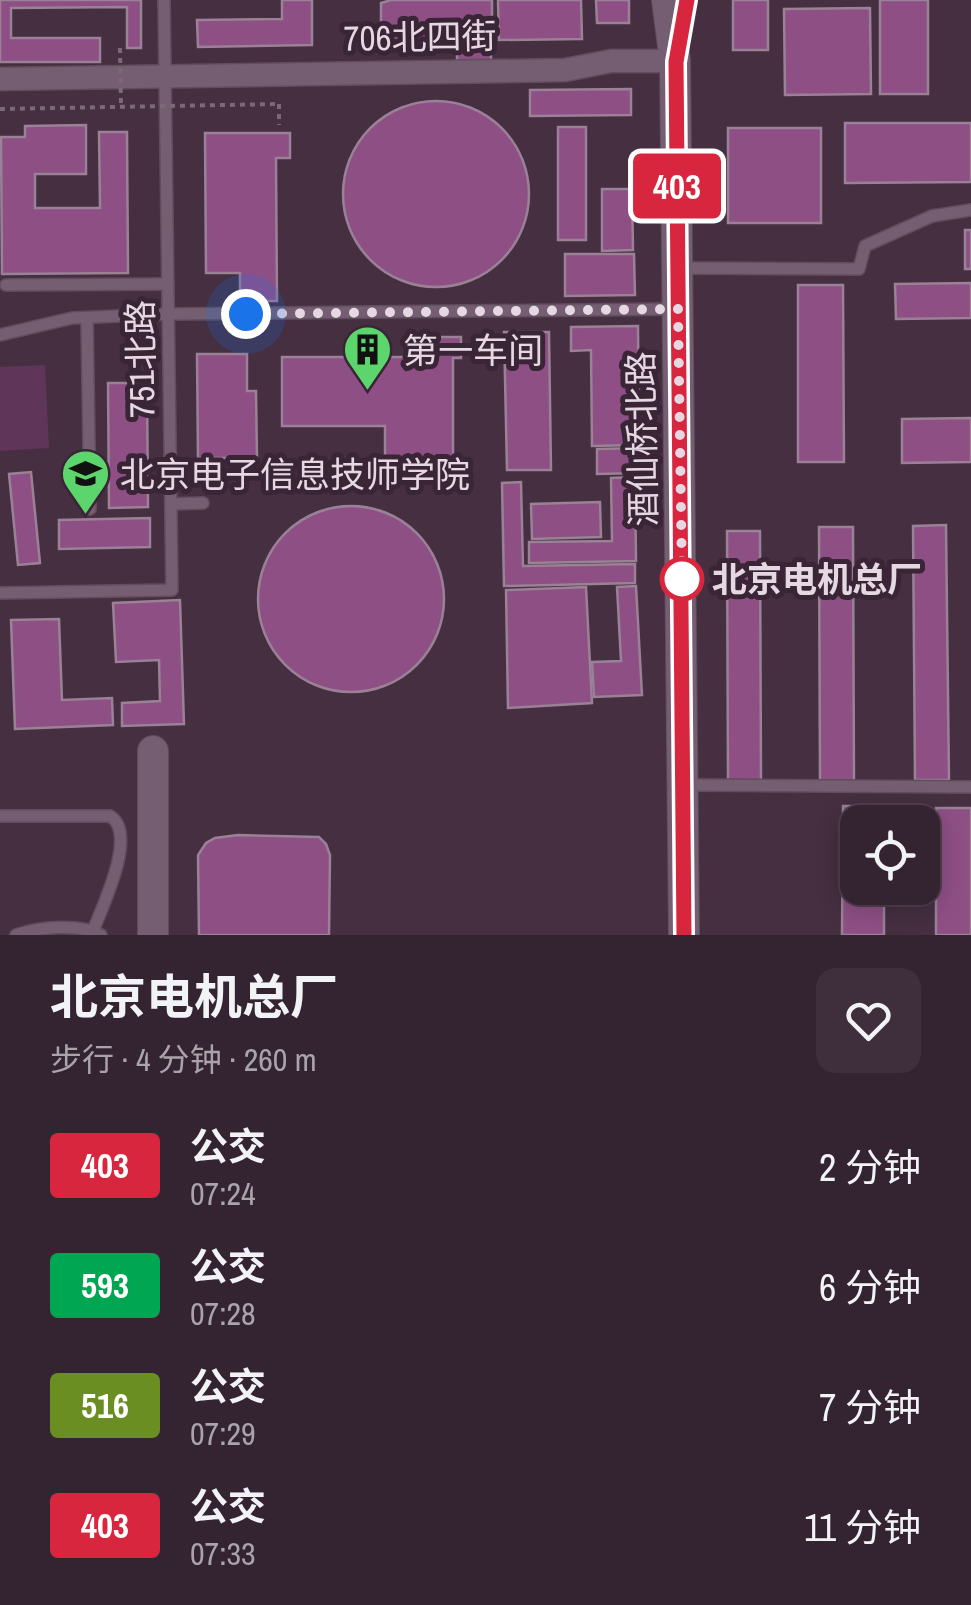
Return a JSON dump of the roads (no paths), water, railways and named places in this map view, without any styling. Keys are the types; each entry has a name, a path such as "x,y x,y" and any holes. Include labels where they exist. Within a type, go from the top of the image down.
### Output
{"street":[{"name":"酒仙桥北路","path":"668,0 676,62 684,935"},
{"name":"酒仙桥北路","path":"676,62 687,0"},
{"name":"706北四街","path":"0,79 566,70 611,61 676,62"},
{"path":"152,751 153,935"}],"lane":[{"name":"751北路","path":"0,593 172,590 164,0"},
{"path":"678,268 859,269 866,246 932,216 971,210"},
{"path":"6,285 168,284"},
{"path":"0,335 72,318 168,314 678,309"},
{"path":"88,318 90,509"},
{"path":"171,504 203,504"},
{"path":"684,785 971,787"},
{"path":"0,816 110,816 119,821 123,832 97,933 60,928 16,935"}],"place":[{"name":"第一车间","path":"368,392"},
{"name":"北京电子信息技师学院","path":"85,516"},
{"name":"北京电机总厂","path":"682,579"}]}
